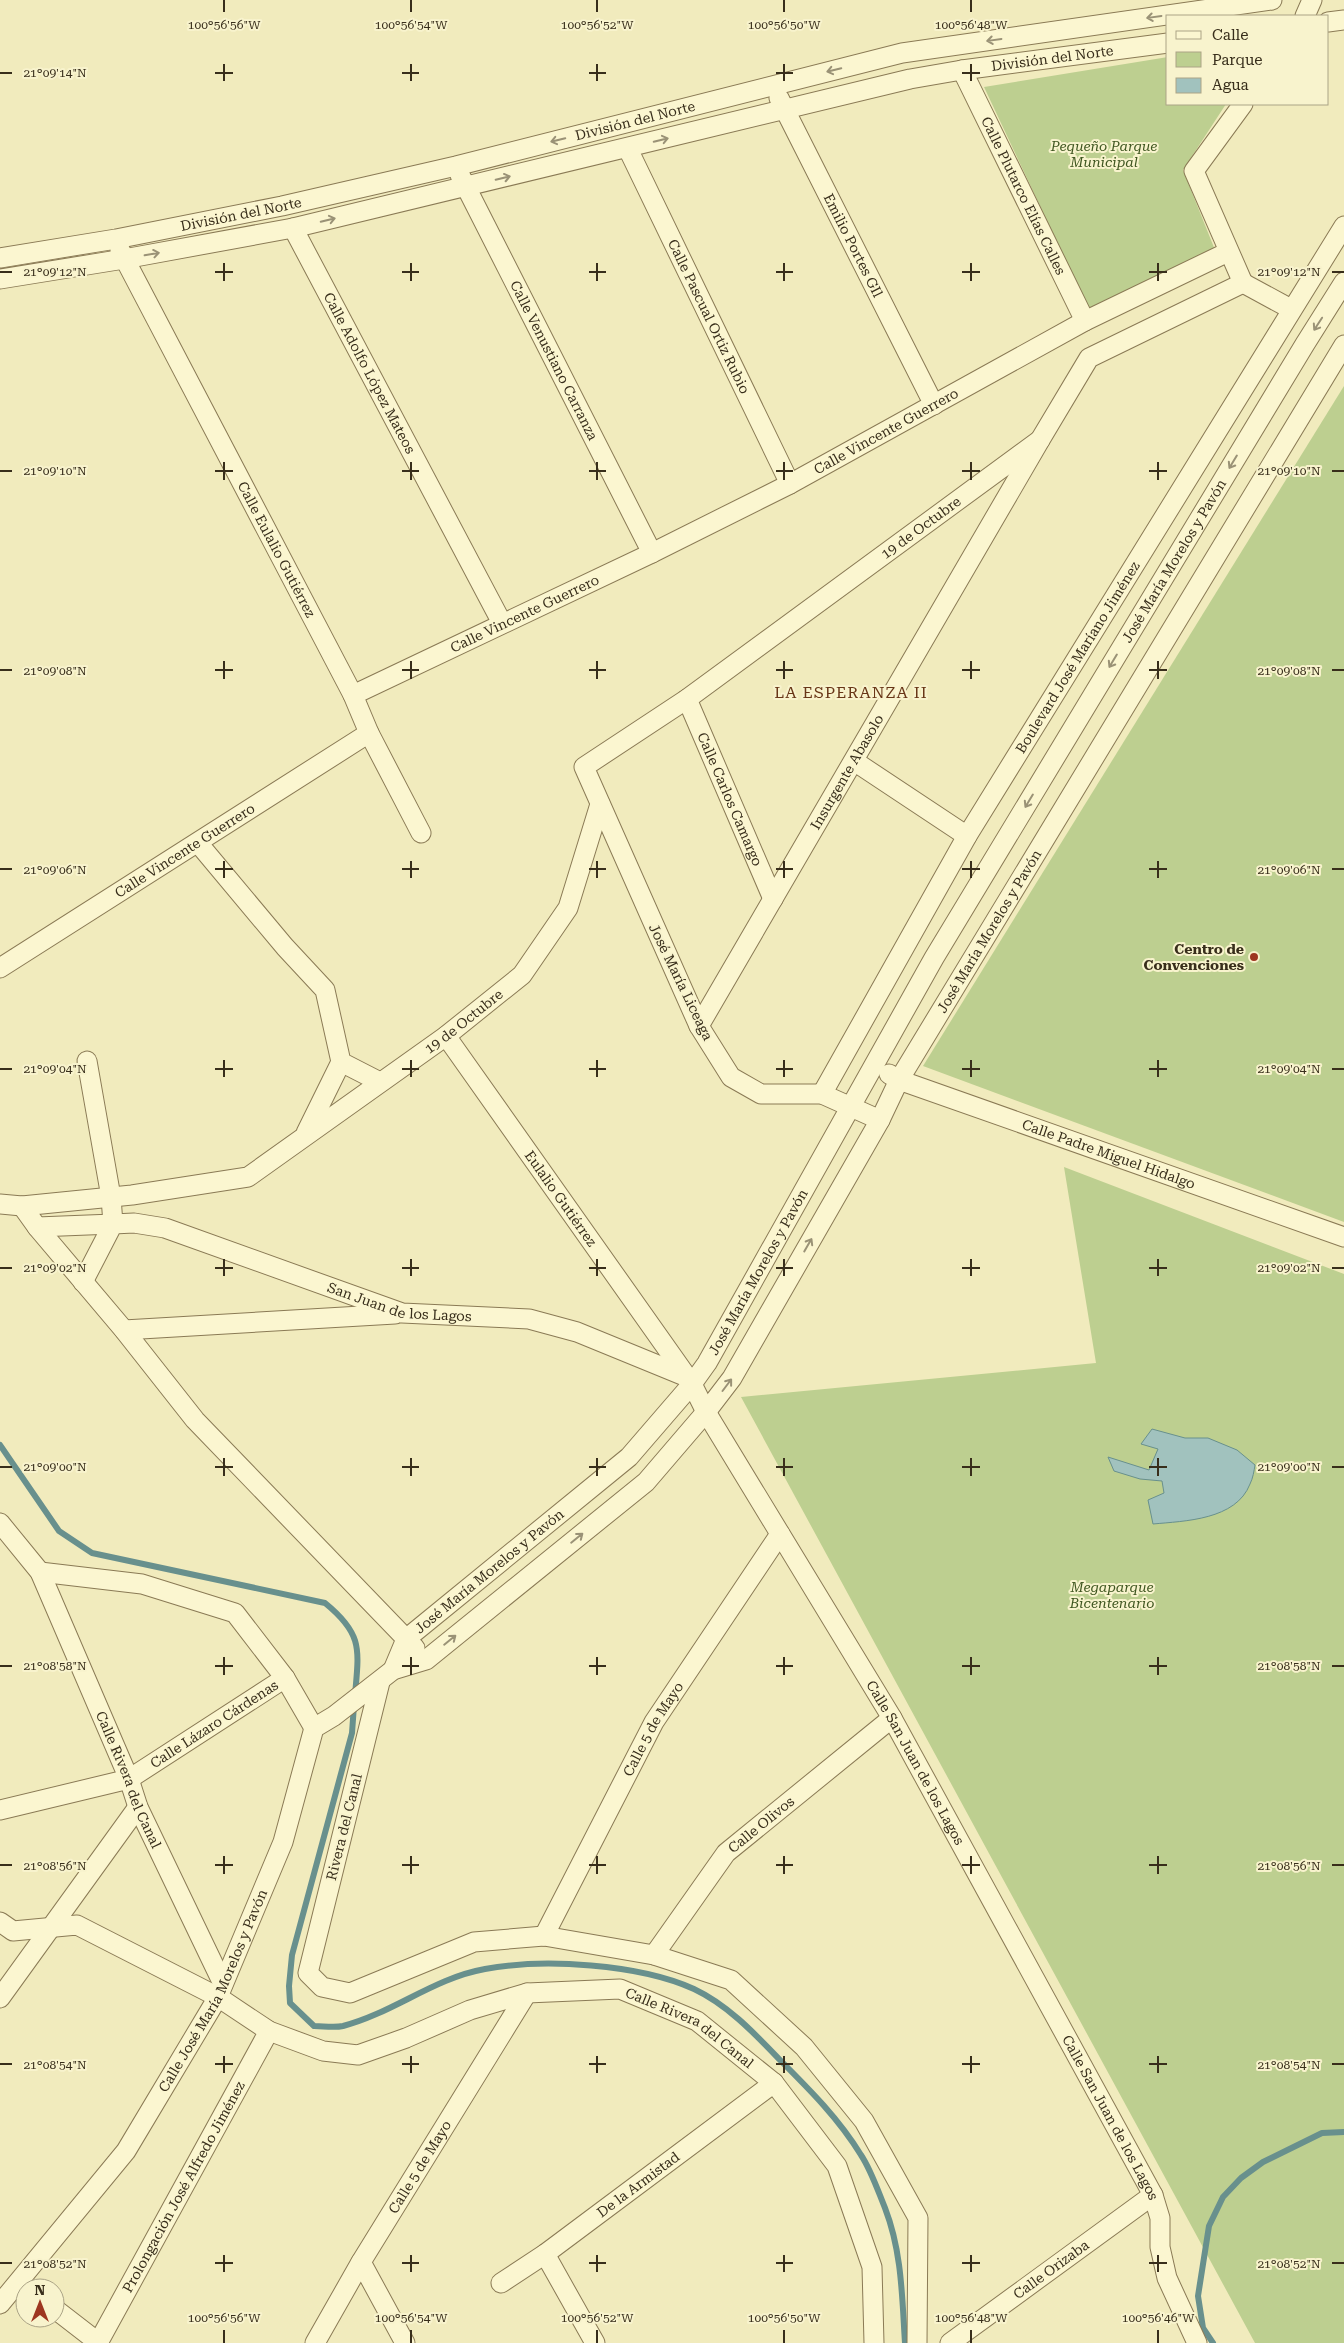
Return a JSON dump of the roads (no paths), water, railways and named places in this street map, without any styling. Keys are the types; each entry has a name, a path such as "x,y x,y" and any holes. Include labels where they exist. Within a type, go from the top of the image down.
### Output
{"street":[{"name":"División del Norte","path":"1167,15 1272,0"},
{"path":"1305,15 1312,0"},
{"name":"División del Norte","path":"0,258 116,239 282,206 456,166 902,53 1166,15"},
{"path":"1329,22 1344,20"},
{"name":"División del Norte","path":"0,279 124,259 293,228 628,149 784,108 910,79 962,70 1166,43"},
{"name":"Calle Plutarco Elías Calles","path":"962,70 1085,322"},
{"name":"Emilio Portes GIl","path":"772,86 934,405"},
{"path":"1242,105 1194,171 1243,283 1292,308"},
{"name":"Calle Pascual Ortiz Rubio","path":"628,149 790,484"},
{"name":"Calle Venustiano Carranza","path":"456,166 652,553"},
{"name":"Boulevard José Maríano Jiménez","path":"822,1094 967,836 1344,226"},
{"name":"Calle Adolfo López Mateos","path":"293,228 502,623"},
{"name":"Calle Eulalio Gutiérrez","path":"116,239 124,259 352,695 369,733 421,833"},
{"name":"Calle Vincente Guerrero","path":"352,695 652,553 790,484 1085,322 1228,252"},
{"name":"José María Morelos y Pavón","path":"383,1679 406,1639 629,1457 690,1380 707,1363 934,958 1344,282"},
{"name":"19 de Octubre","path":"584,767 688,699 1040,440 1089,358 1243,283"},
{"name":"José María Morelos y Pavón","path":"383,1679 426,1660 646,1482 706,1412 732,1378 880,1120 899,1080 1344,344"},
{"name":"Insurgente Abasolo","path":"699,1026 1040,440"},
{"name":"Calle Carlos Camargo","path":"688,699 773,899"},
{"name":"Calle Vincente Guerrero","path":"0,968 369,733"},
{"path":"854,761 967,836"},
{"name":"José María Liceaga","path":"584,767 699,1026 731,1077 762,1094 822,1094 851,1105 880,1120"},
{"name":"19 de Octubre","path":"0,1204 22,1206 132,1195 248,1177 446,1036 522,975 568,908 600,804"},
{"path":"198,843 285,947 325,990 341,1062 305,1136"},
{"name":"Eulalio Gutiérrez","path":"446,1036 690,1380"},
{"path":"83,1282 113,1224 111,1197 87,1061"},
{"path":"341,1062 380,1082"},
{"name":"Calle Padre Miguel Hidalgo","path":"874,1066 899,1080 1344,1237"},
{"path":"22,1206 37,1227 124,1330 195,1420 426,1660"},
{"name":"San Juan de los Lagos","path":"37,1227 134,1223 165,1228 402,1313 529,1319 576,1332 690,1380"},
{"path":"124,1330 402,1313"},
{"name":"Calle San Juan de los Lagos","path":"690,1380 706,1412 892,1718 1153,2195 1160,2218 1160,2247 1167,2278 1197,2343"},
{"name":"Calle Rivera del Canal","path":"0,1523 40,1572 129,1779 138,1807 220,1990 269,2031 323,2051 358,2055 406,2038 470,2010 527,1993 620,1989 697,2021 774,2084 837,2166 872,2267 874,2343"},
{"name":"Calle 5 de Mayo","path":"544,1936 654,1722 780,1534"},
{"path":"40,1572 142,1584 235,1613 285,1678 314,1728 334,1716 383,1679"},
{"name":"Calle Lázaro Cárdenas","path":"0,1810 129,1779 285,1678"},
{"name":"Rivera del Canal","path":"383,1679 308,1973 322,1987 350,1993 474,1942 544,1936"},
{"name":"Calle Olivos","path":"654,1955 726,1853 892,1718"},
{"name":"Calle José María Morelos y Pavón","path":"29,2278 126,2151 220,1990 283,1842 314,1728"},
{"path":"0,1998 138,1807"},
{"path":"0,1922 13,1931 77,1925 220,1990"},
{"path":"544,1936 654,1955 731,1980 804,2047 864,2122 918,2218 917,2343"},
{"name":"Calle 5 de Mayo","path":"315,2343 361,2262 527,1993"},
{"name":"Prolongación José Alfredo Jiménez","path":"98,2343 269,2031"},
{"name":"De la Armistad","path":"501,2284 774,2084"},
{"name":"Calle Orizaba","path":"950,2343 1153,2195"},
{"path":"544,2254 595,2343"},
{"path":"361,2262 405,2343"},
{"name":"Calle José María Morelos y Pavón","path":"0,2304 15,2292"},
{"path":"65,2317 98,2343"}],"water":[{"path":"1152,1429 1185,1438 1208,1438 1237,1450 1255,1465 1251,1482 1243,1496 1222,1512 1194,1520 1153,1524 1148,1500 1164,1493 1162,1481 1140,1479 1114,1471 1108,1457 1149,1470 1158,1449 1141,1444"}],"waterway":[{"path":"0,1445 59,1531 92,1553 325,1603 346,1624 356,1643 355,1695"},
{"path":"354,1705 352,1733 292,1955 289,1986 290,2003 314,2026 340,2027 379,2013 448,1980 466,1974 485,1969 535,1964 563,1964 619,1969 646,1974 694,1989 730,2012 761,2040 824,2105 865,2161 885,2208 895,2241 902,2292 905,2343"},
{"path":"1213,2343 1203,2328 1198,2296 1209,2226 1223,2197 1241,2178 1263,2162 1322,2133 1344,2132"}],"place":[{"name":"Centro de Convenciones","path":"1254,957"}],"district":[{"name":"LA ESPERANZA II","path":"851,692"}],"park label":[{"name":"Pequeño Parque Municipal","path":"1104,154"},
{"name":"Megaparque Bicentenario","path":"1112,1595"}]}
